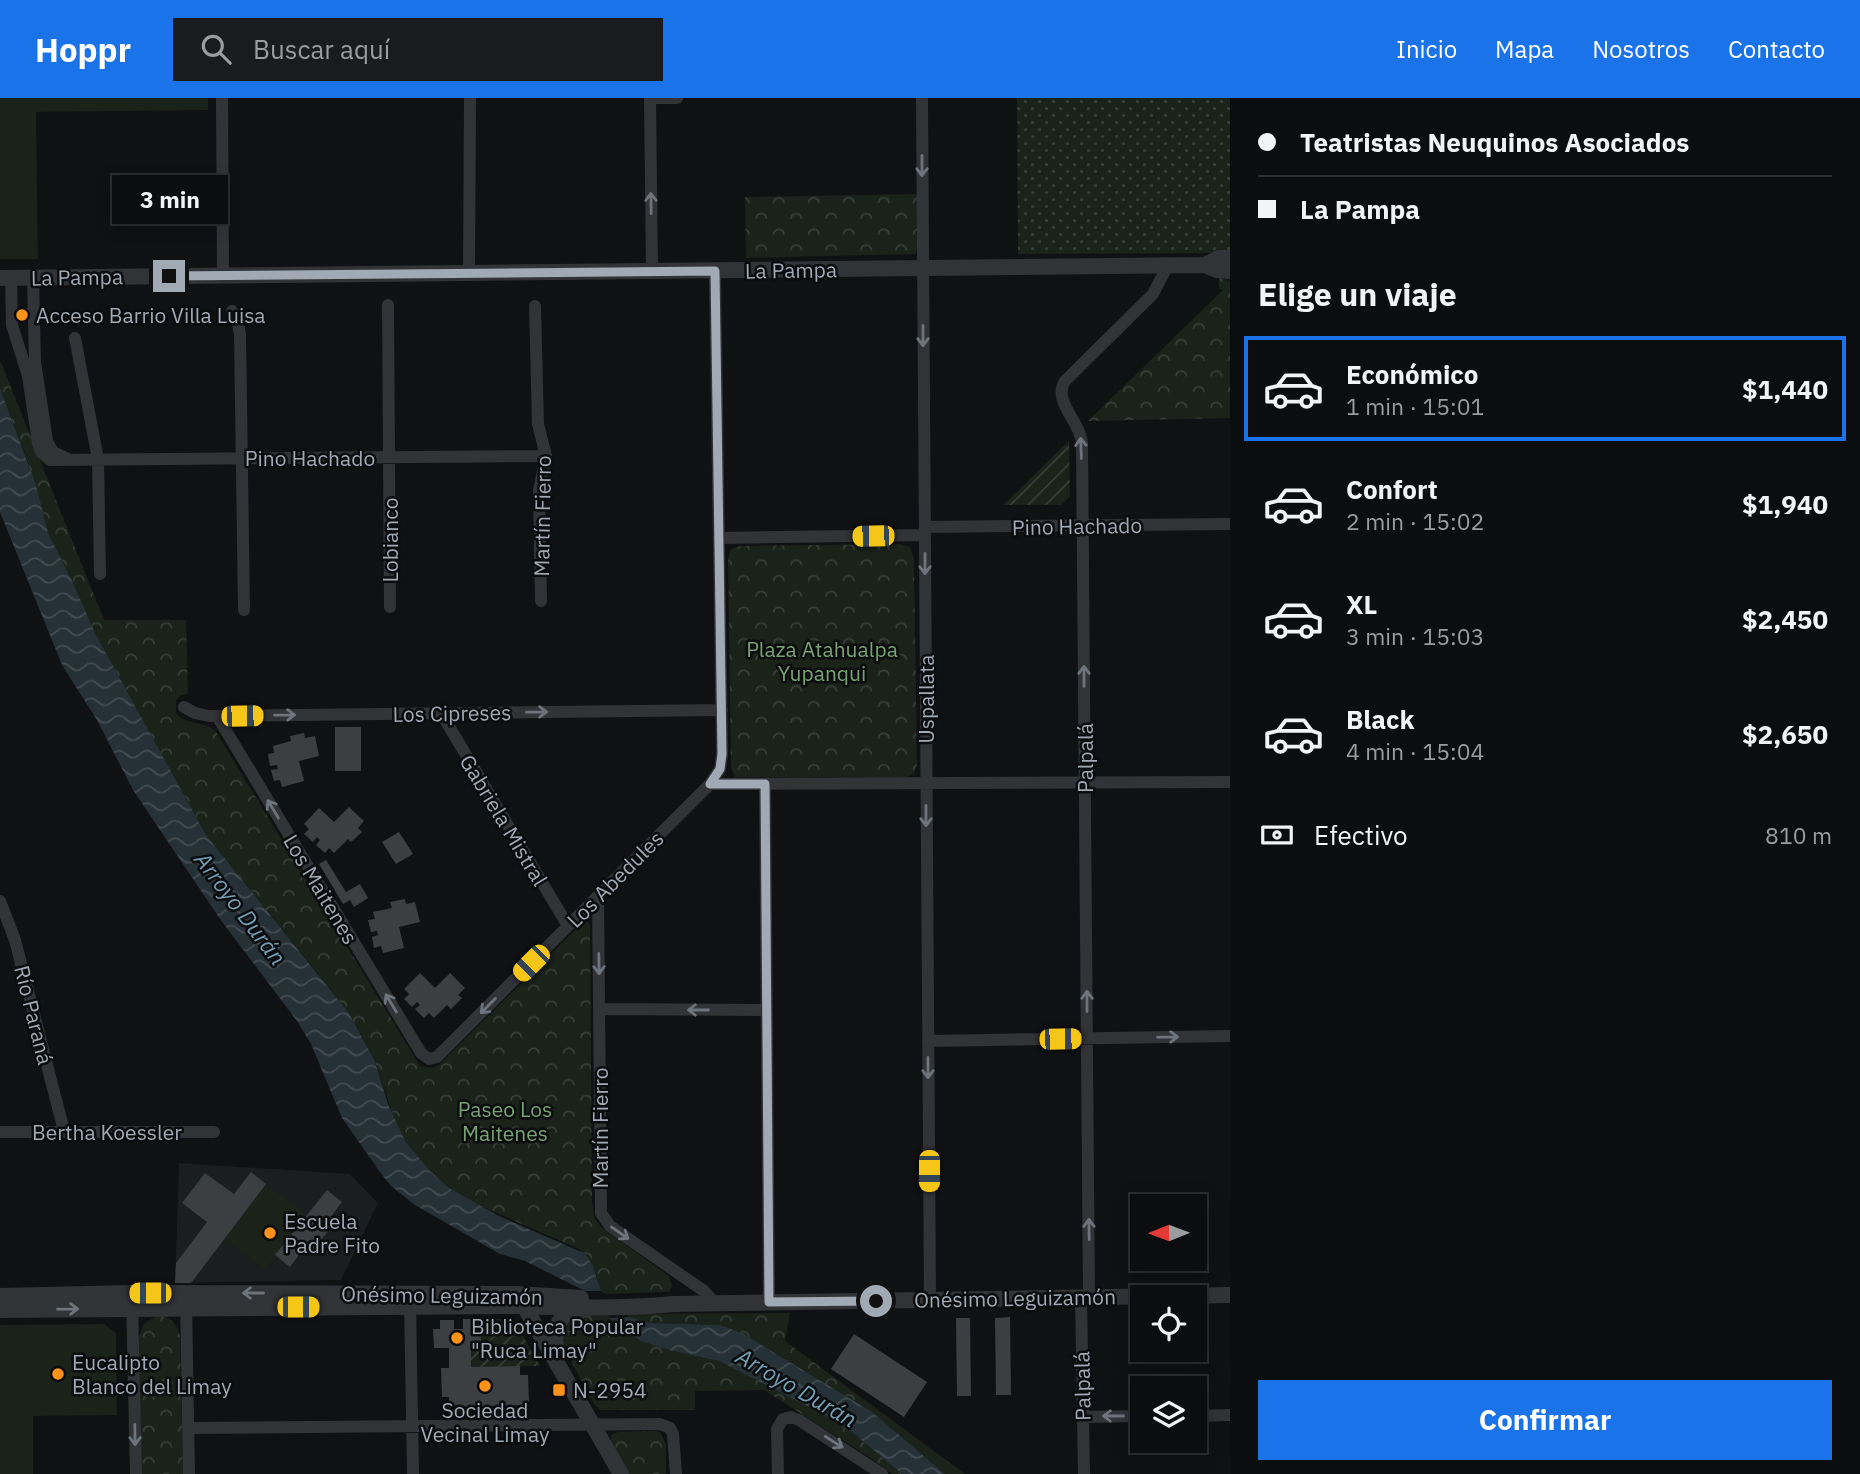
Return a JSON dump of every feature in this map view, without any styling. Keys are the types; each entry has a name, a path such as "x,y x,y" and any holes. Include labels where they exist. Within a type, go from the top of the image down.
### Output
{"street":[{"path":"222,98 223,276"},
{"path":"469,273 470,98"},
{"path":"652,271 650,98 677,98"},
{"name":"Uspallata","path":"922,98 930,1300"},
{"name":"La Pampa","path":"1205,265 1219,258 1230,258"},
{"name":"La Pampa","path":"5,278 1168,265 1205,265 1230,271"},
{"name":"Palpalá","path":"1084,1474 1087,1039 1083,526 1081,437 1077,423 1062,399 1062,386 1157,290 1168,265"},
{"path":"710,784 718,774 722,761 715,271"},
{"name":"Pino Hachado","path":"5,278 7,308 28,376 41,452 54,461 546,456"},
{"path":"33,278 35,362 47,441 53,452 73,459"},
{"name":"Lobianco","path":"388,305 390,607"},
{"name":"Martín Fierro","path":"535,306 538,424 546,456 539,491 541,601"},
{"path":"232,312 240,334 244,610"},
{"path":"75,338 98,459 100,574"},
{"name":"Pino Hachado","path":"719,538 1230,524"},
{"name":"Los Cipreses","path":"184,708 199,715 216,716 722,710"},
{"name":"Gabriela Mistral","path":"441,713 568,926"},
{"name":"Los Maitenes","path":"216,716 421,1053 429,1059"},
{"path":"710,784 1230,782"},
{"name":"Los Abedules","path":"429,1059 439,1054 710,784"},
{"path":"765,784 769,1302"},
{"name":"Martín Fierro","path":"598,896 602,1217 610,1226 704,1291 715,1303"},
{"name":"Río Paraná","path":"0,901 15,940 64,1131"},
{"path":"599,1009 766,1010"},
{"path":"928,1041 1230,1036"},
{"name":"Bertha Koessler","path":"0,1132 214,1132"},
{"name":"Onésimo Leguizamón","path":"526,1300 580,1309 715,1303 1230,1295"},
{"name":"Onésimo Leguizamón","path":"0,1296 132,1300 644,1300 674,1304"},
{"path":"132,1300 136,1474"},
{"name":"Onésimo Leguizamón","path":"0,1310 132,1300"},
{"path":"186,1300 190,1474"},
{"path":"410,1300 414,1474"},
{"path":"526,1300 556,1346 575,1392"},
{"path":"526,1300 560,1372 575,1392 621,1474"},
{"path":"556,1346 558,1324 568,1313 580,1309"},
{"path":"1083,1416 1130,1416"},
{"path":"1207,1416 1230,1416"},
{"path":"778,1474 777,1429 783,1419 791,1417 882,1474"},
{"path":"189,1428 653,1423 670,1428 675,1440 676,1474"}],"shaded area":[{"name":"Escuela Padre Fito","path":"179,1163 350,1174 378,1203 341,1280 175,1283"}],"green space":[{"path":"0,98 208,98 208,110 36,112 38,259 0,259"},
{"path":"1017,98 1230,98 1230,253 1018,254"},
{"path":"918,194 915,254 746,258 745,197"},
{"path":"1219,277 1230,281 1230,418 1088,421 1223,290 1219,289"},
{"name":"Paseo Los Maitenes","path":"0,360 104,620 186,620 188,694 181,695 176,700 176,714 216,732 420,1066 432,1068 439,1065 581,924 587,921 590,924 594,1217 602,1228 669,1276 672,1286 669,1292 605,1294 601,1291 592,1264 579,1249 474,1203 449,1188 430,1171 405,1141 396,1124 374,1059 361,1034 332,991 206,835 95,633 48,533 28,462 0,388"},
{"path":"1069,441 1070,496 1061,505 1003,505"},
{"name":"Plaza Atahualpa Yupanqui","path":"900,544 910,547 914,558 917,764 914,774 906,777 735,777 731,768 728,559 731,549 741,546"},
{"path":"266,1184 307,1215 265,1269 225,1238"},
{"path":"790,1313 785,1341 965,1474 945,1474 872,1412 742,1333 720,1325 651,1323 625,1314"},
{"path":"607,1314 620,1328 641,1341 719,1361 817,1411 852,1432 902,1474 892,1474 764,1390 695,1391 695,1410 600,1410 594,1404 563,1346 562,1325 575,1315"},
{"path":"156,1316 172,1321 180,1336 183,1474 141,1474 139,1337 144,1324"},
{"path":"481,1319 506,1319 517,1325 540,1366 471,1367 471,1347 481,1347"},
{"name":"Eucalipto Blanco del Limay","path":"104,1324 116,1333 117,1415 33,1416 33,1474 0,1474 0,1325"},
{"path":"618,1432 660,1432 666,1444 666,1474 629,1474 611,1443 611,1435"}],"water":[{"name":"Arroyo Durán","path":"0,388 36,485 48,533 95,633 206,835 348,1012 374,1059 388,1104 405,1141 430,1171 449,1188 499,1216 584,1253 592,1264 601,1291 585,1291 525,1261 500,1254 415,1205 391,1186 342,1118 311,1044 297,1021 220,919 133,790 97,720 62,665 0,512"},
{"name":"Arroyo Durán","path":"629,1317 651,1323 720,1325 742,1333 872,1412 945,1474 902,1474 852,1432 817,1411 719,1361 641,1341 610,1318"}],"building":[{"name":"Acceso Barrio Villa Luisa","path":"15,308 29,308 30,321 15,321"},
{"path":"335,727 361,727 361,771 335,771"},
{"path":"304,733 305,738 315,736 319,756 299,761 304,781 282,787 280,780 274,781 271,770 278,769 277,765 270,766 268,754 274,753 273,746 291,741 290,736"},
{"path":"349,807 364,821 358,828 362,832 351,842 348,839 334,853 329,848 325,853 316,845 320,840 317,837 313,842 304,834 309,829 304,824 319,808 334,822"},
{"path":"399,832 413,854 396,864 382,842"},
{"path":"326,860 346,892 360,884 368,898 354,907 350,900 343,904 319,864"},
{"path":"405,899 406,904 415,902 420,922 399,927 404,948 383,953 381,946 374,948 372,937 378,935 377,931 371,932 368,920 375,919 373,912 392,908 390,902"},
{"path":"420,973 435,988 450,973 465,988 458,995 462,998 451,1009 447,1005 434,1018 429,1013 424,1018 415,1009 420,1005 417,1002 412,1007 404,999 409,994 404,989"},
{"path":"251,1172 266,1184 191,1283 175,1283 176,1263 207,1222 182,1203 205,1173 234,1194"},
{"path":"327,1190 342,1202 323,1227 328,1231 314,1249 307,1244 290,1267 275,1255"},
{"path":"1010,1317 1011,1395 996,1395 995,1318"},
{"path":"956,1318 970,1318 971,1396 957,1396"},
{"name":"Sociedad Vecinal Limay","path":"463,1319 481,1319 481,1347 471,1347 471,1367 520,1366 520,1375 528,1375 529,1405 449,1407 449,1397 442,1397 441,1368 449,1368 449,1348 434,1348 433,1329 440,1329 440,1320 454,1320 454,1329 463,1329"},
{"path":"854,1334 927,1382 904,1417 831,1369"}],"place":[{"name":"Acceso Barrio Villa Luisa","path":"22,315"},
{"name":"Escuela Padre Fito","path":"270,1233"},
{"name":"Biblioteca Popular \"Ruca Limay\"","path":"457,1338"},
{"name":"Eucalipto Blanco del Limay","path":"58,1374"},
{"name":"Sociedad Vecinal Limay","path":"485,1386"},
{"name":"N-2954","path":"559,1390"}],"route":[{"path":"169,276 715,271 722,761 718,774 710,784 765,784 769,1302 876,1301"}]}
